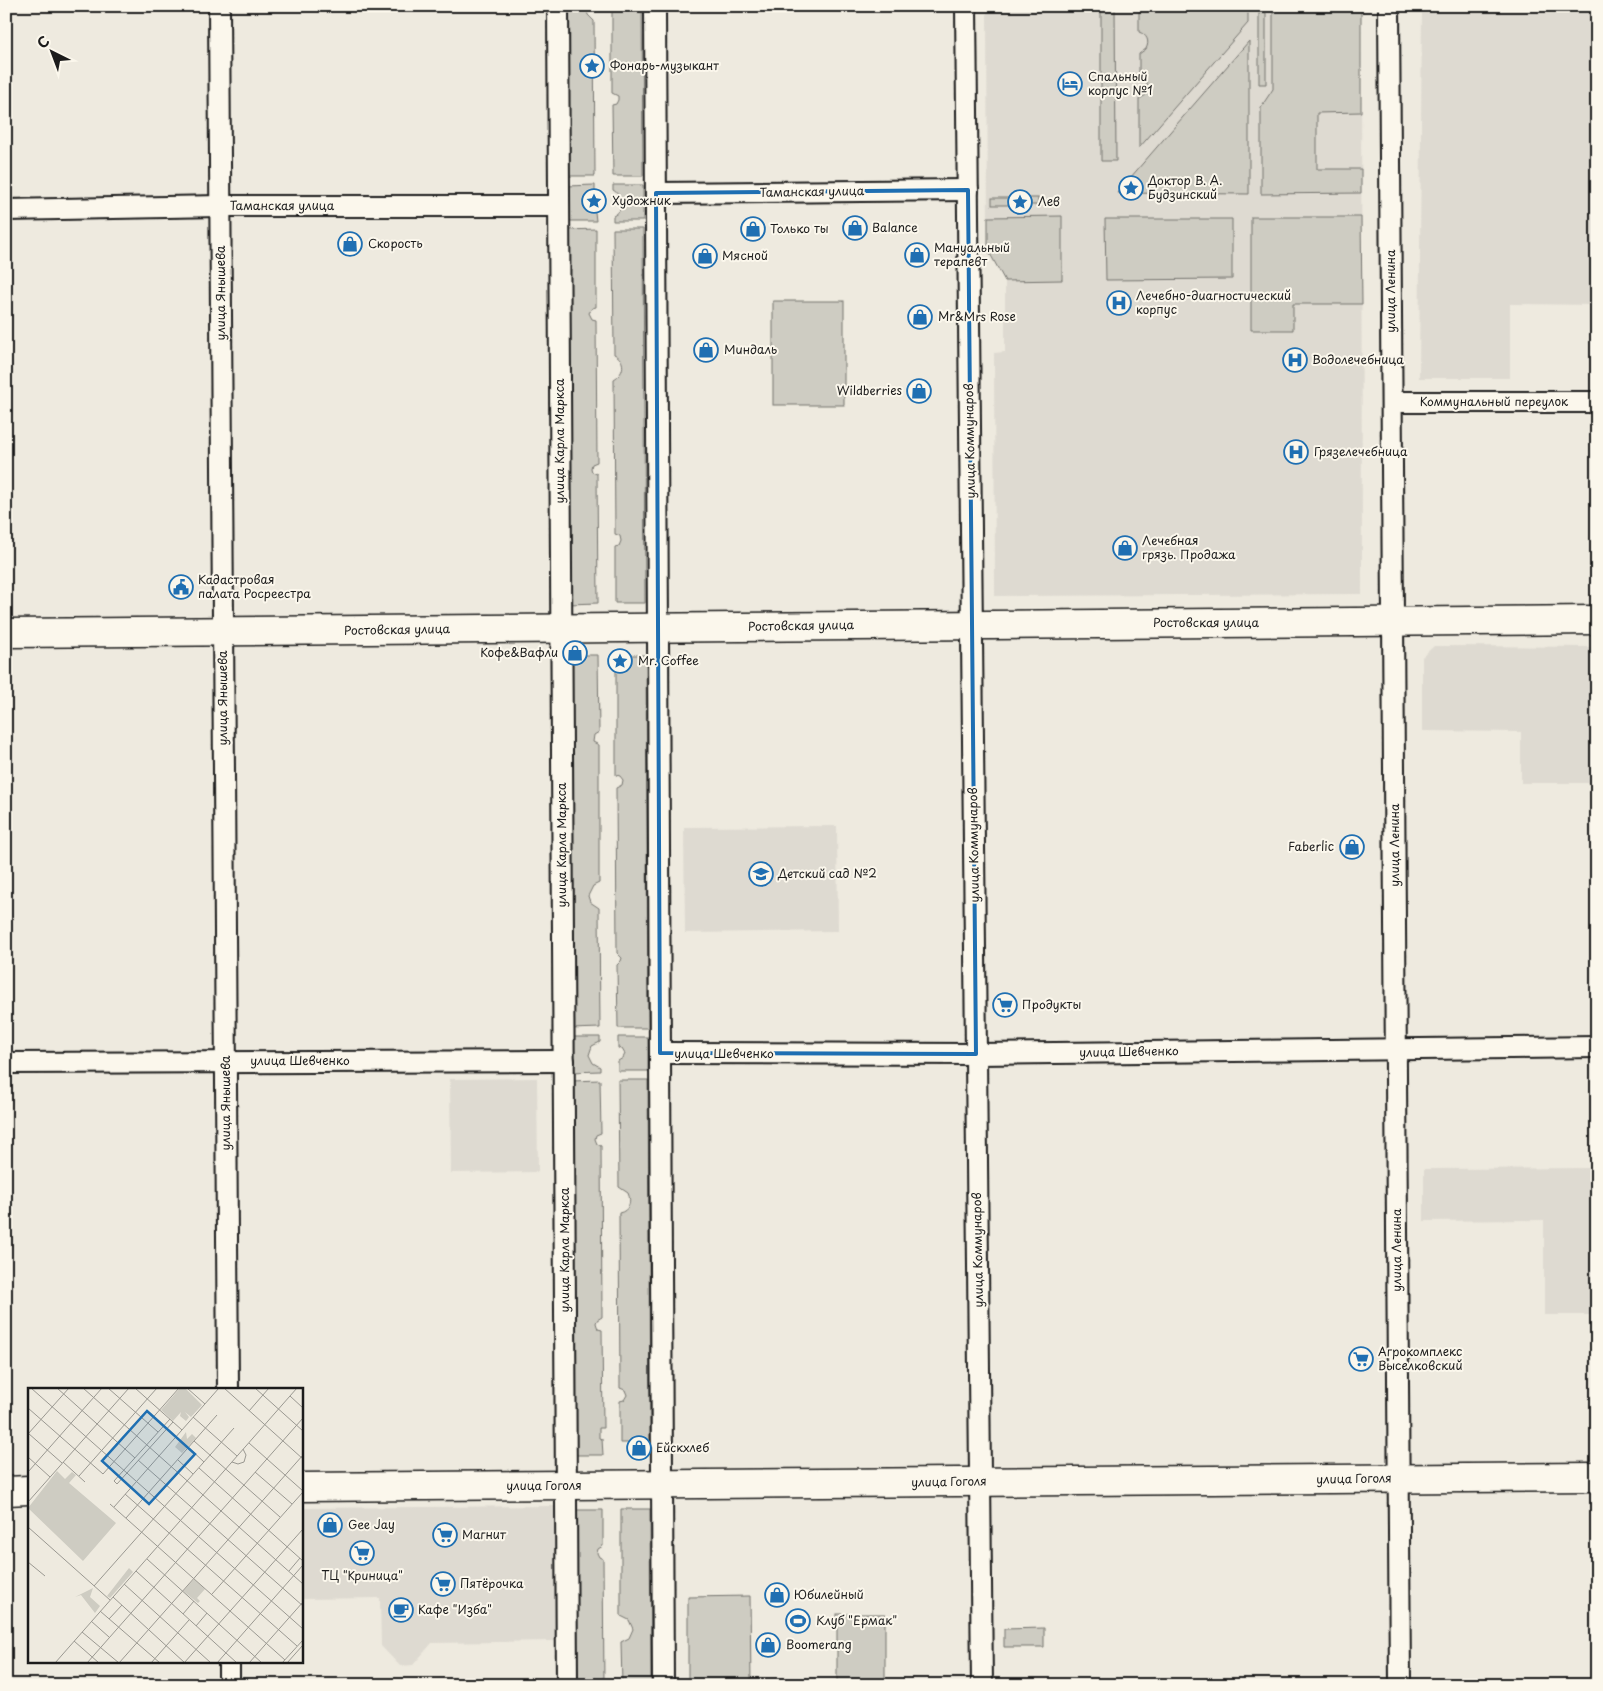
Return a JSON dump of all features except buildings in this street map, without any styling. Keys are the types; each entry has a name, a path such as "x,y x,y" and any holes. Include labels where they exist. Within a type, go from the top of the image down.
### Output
{"street":[{"name":"улица Янышева","path":"219,6 228,1388"},
{"name":"улица Карла Маркса","path":"558,6 567,1685"},
{"path":"656,6 663,1685"},
{"name":"улица Коммунаров","path":"966,6 982,1685"},
{"name":"улица Ленина","path":"1389,6 1400,1685"},
{"name":"Таманская улица","path":"656,193 968,190"},
{"name":"Таманская улица","path":"6,210 220,206 559,206"},
{"name":"Коммунальный переулок","path":"1392,402 1597,402"},
{"name":"Ростовская улица","path":"6,633 1597,620"},
{"name":"улица Шевченко","path":"660,1053 976,1054 1597,1047"},
{"name":"улица Шевченко","path":"6,1063 564,1061"},
{"name":"улица Гоголя","path":"302,1488 1597,1476"},
{"path":"6,1491 28,1490"},
{"path":"228,1664 229,1685"}],"highlighted area":[{"path":"968,190 976,1054 660,1053 656,193"}],"shaded area":[{"path":"566,6 586,6 588,15 594,21 595,176 567,176"},
{"path":"612,6 642,6 643,176 613,176 612,105 616,104 618,96 612,93"},
{"path":"987,6 1361,6 1362,594 995,596 994,353 1005,352 1005,281 988,250"},
{"path":"1101,6 1115,6 1116,161 1101,161"},
{"path":"1146,6 1248,6 1248,23 1139,148 1139,99 1146,95 1148,86 1139,77 1139,54 1146,49 1148,41 1139,32 1139,10"},
{"path":"1273,6 1361,6 1361,112 1317,113 1317,169 1361,169 1361,193 1261,194 1261,107 1273,89"},
{"path":"1422,6 1597,6 1597,305 1510,304 1510,378 1419,378"},
{"path":"1259,12 1266,13 1266,84 1259,84"},
{"path":"1249,41 1249,194 1117,193"},
{"path":"595,185 595,195 590,197 588,203 591,210 595,212 596,221 567,221 567,186"},
{"path":"613,185 643,185 643,221 613,221 613,216 620,210 622,203 617,193 613,190"},
{"path":"992,198 1038,198 1038,205 992,205"},
{"path":"1062,216 1062,280 1005,281 988,250 988,217"},
{"path":"1251,217 1361,217 1362,304 1293,304 1293,330 1251,330"},
{"path":"1105,219 1232,219 1232,279 1106,280"},
{"path":"596,229 596,307 592,308 589,313 592,319 596,320 597,462 592,464 591,468 592,472 597,474 598,603 569,604 567,230"},
{"path":"613,229 643,229 645,603 615,603 615,547 619,546 621,541 620,536 615,534 614,379 618,376 623,366 621,360 614,354"},
{"path":"773,301 844,301 844,405 773,405"},
{"path":"1434,646 1597,647 1597,783 1521,783 1521,732 1422,731 1422,657"},
{"path":"581,655 598,655 599,732 594,735 593,742 599,745 599,883 593,886 588,896 590,902 599,908 600,1028 571,1029 570,658 581,658"},
{"path":"624,655 646,655 648,1028 618,1028 617,965 622,958 617,953 616,788 622,785 623,780 620,776 616,775 616,664 624,664"},
{"name":"Детский сад №2","path":"837,826 838,931 685,933 684,827"},
{"path":"571,1037 600,1037 600,1042 592,1046 589,1055 593,1063 600,1067 600,1071 571,1072"},
{"path":"618,1037 648,1037 648,1071 618,1071 618,1061 625,1054 622,1049 618,1048"},
{"path":"537,1078 538,1172 451,1173 450,1079"},
{"path":"600,1080 601,1133 596,1135 595,1139 597,1144 601,1146 602,1317 596,1323 598,1329 602,1330 603,1428 599,1428 599,1438 602,1439 603,1455 574,1455 572,1081"},
{"path":"618,1080 648,1080 650,1443 620,1443 620,1401 624,1400 627,1395 625,1390 620,1388 619,1213 629,1206 630,1200 628,1193 619,1187"},
{"path":"1597,1168 1597,1315 1544,1315 1544,1220 1424,1221 1424,1169"},
{"path":"555,1506 555,1641 432,1643 413,1665 400,1666 381,1646 380,1598 302,1599 302,1508"},
{"path":"621,1509 650,1509 651,1685 622,1685 621,1642 629,1638 633,1629 629,1620 621,1616"},
{"path":"574,1510 603,1510 603,1546 598,1549 597,1553 603,1559 604,1685 575,1685"},
{"path":"750,1596 751,1685 688,1685 688,1597"},
{"path":"837,1614 885,1614 885,1685 837,1685"},
{"path":"1044,1628 1044,1647 1004,1647 1004,1629"}],"place":[{"name":"Фонарь-музыкант","path":"592,66"},
{"name":"Спальный корпус №1","path":"1070,84"},
{"name":"Доктор В. А. Будзинский","path":"1131,188"},
{"name":"Художник","path":"594,201"},
{"name":"Лев","path":"1020,202"},
{"name":"Balance","path":"855,228"},
{"name":"Только ты","path":"753,229"},
{"name":"Скорость","path":"350,244"},
{"name":"Мануальный терапевт","path":"917,255"},
{"name":"Мясной","path":"705,256"},
{"name":"Лечебно-диагностический корпус","path":"1119,303"},
{"name":"Mr&Mrs Rose","path":"920,317"},
{"name":"Миндаль","path":"706,350"},
{"name":"Водолечебница","path":"1295,360"},
{"name":"Wildberries","path":"919,391"},
{"name":"Грязелечебница","path":"1296,452"},
{"name":"Лечебная грязь. Продажа","path":"1125,548"},
{"name":"Кадастровая палата Росреестра","path":"181,587"},
{"name":"Кофе&Вафли","path":"575,653"},
{"name":"Mr. Coffee","path":"620,661"},
{"name":"Faberlic","path":"1352,847"},
{"name":"Детский сад №2","path":"761,874"},
{"name":"Продукты","path":"1005,1005"},
{"name":"Агрокомплекс Выселковский","path":"1361,1359"},
{"name":"Ейскхлеб","path":"639,1448"},
{"name":"Gee Jay","path":"330,1525"},
{"name":"Магнит","path":"445,1535"},
{"name":"ТЦ \"Криница\"","path":"362,1553"},
{"name":"Пятёрочка","path":"443,1584"},
{"name":"Юбилейный","path":"777,1595"},
{"name":"Кафе \"Изба\"","path":"401,1610"},
{"name":"Клуб \"Ермак\"","path":"798,1621"},
{"name":"Boomerang","path":"768,1645"}]}
